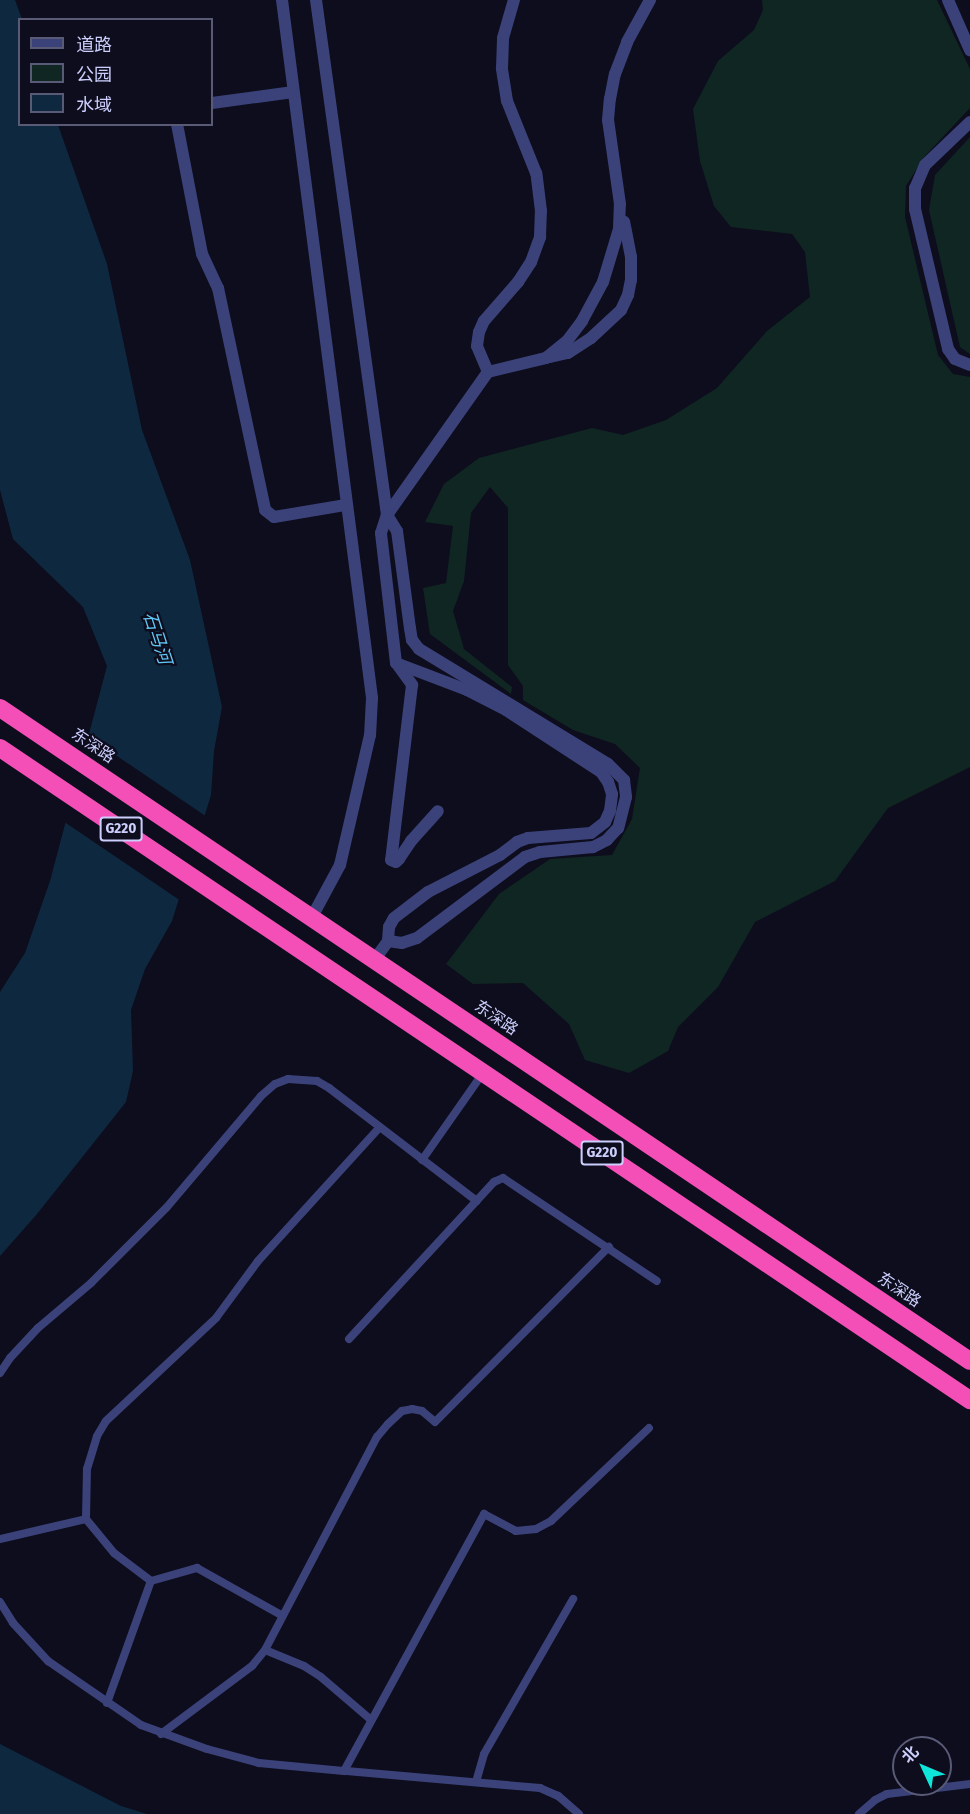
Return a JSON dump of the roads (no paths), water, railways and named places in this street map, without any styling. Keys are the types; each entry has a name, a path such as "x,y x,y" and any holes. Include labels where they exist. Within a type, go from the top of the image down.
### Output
{"highway":[{"name":"东深路","path":"7,712 970,1361"},
{"name":"G220","path":"4,751 970,1400"}],"street":[{"path":"282,0 372,698 372,718 340,865 312,917"},
{"path":"316,0 387,515 397,531 412,640 419,649 608,764 624,780 626,797 618,828 607,840 593,847 540,852 525,857 417,938 402,943 388,941"},
{"path":"488,372 477,346 479,332 484,321 518,282 531,262 540,237 541,211 536,173 507,100 502,68 503,38 514,0"},
{"path":"438,812 411,841 399,859 391,860 412,685 396,663 381,533 387,515 488,372 568,353 607,326 628,295 631,257 620,204 608,120 615,74 627,42 650,0"},
{"path":"948,0 970,50"},
{"path":"213,103 293,92"},
{"path":"970,122 925,165 915,188 915,209 948,349 955,359 970,365"},
{"path":"177,126 202,254 218,288 265,510 274,517 346,505"},
{"path":"546,358 567,341 582,321 603,282 620,230 620,204"},
{"path":"375,959 388,941 389,927 394,918 428,892 493,859 528,837 591,833 605,822 610,811 612,794 601,772 506,710 467,690 396,663"}],"lane":[{"path":"422,1160 483,1073"},
{"path":"0,1373 10,1358 38,1328 91,1283 167,1207 261,1096 275,1084 288,1079 317,1081 329,1088 477,1202"},
{"path":"151,1581 114,1553 86,1519 87,1469 97,1436 106,1421 216,1318 258,1261 380,1127"},
{"path":"349,1339 499,1179 506,1179 657,1281"},
{"path":"161,1734 252,1666 265,1650 378,1437 388,1424 402,1411 412,1409 422,1411 435,1422 609,1248"},
{"path":"344,1771 370,1719 484,1514 516,1531 536,1529 551,1521 649,1428"},
{"path":"0,1539 86,1519"},
{"path":"151,1581 197,1568 283,1616"},
{"path":"106,1703 151,1581"},
{"path":"476,1782 484,1754 573,1599"},
{"path":"0,1602 13,1623 48,1661 106,1703 141,1725 161,1734 259,1763 287,1768 540,1788 558,1796 579,1814"},
{"path":"265,1650 304,1666 321,1677 370,1719"},
{"path":"859,1814 875,1800 887,1794 970,1784"}],"water":[{"name":"石马河","path":"0,0 15,0 22,18 18,18 18,126 58,126 107,264 142,430 190,560 222,707 214,751 211,795 172,921 145,969 131,1010 133,1071 126,1102 37,1214 0,1256 0,992 25,953 50,881 107,666 83,607 13,539 0,490"},
{"path":"0,1744 121,1806 147,1814 0,1814"}]}
